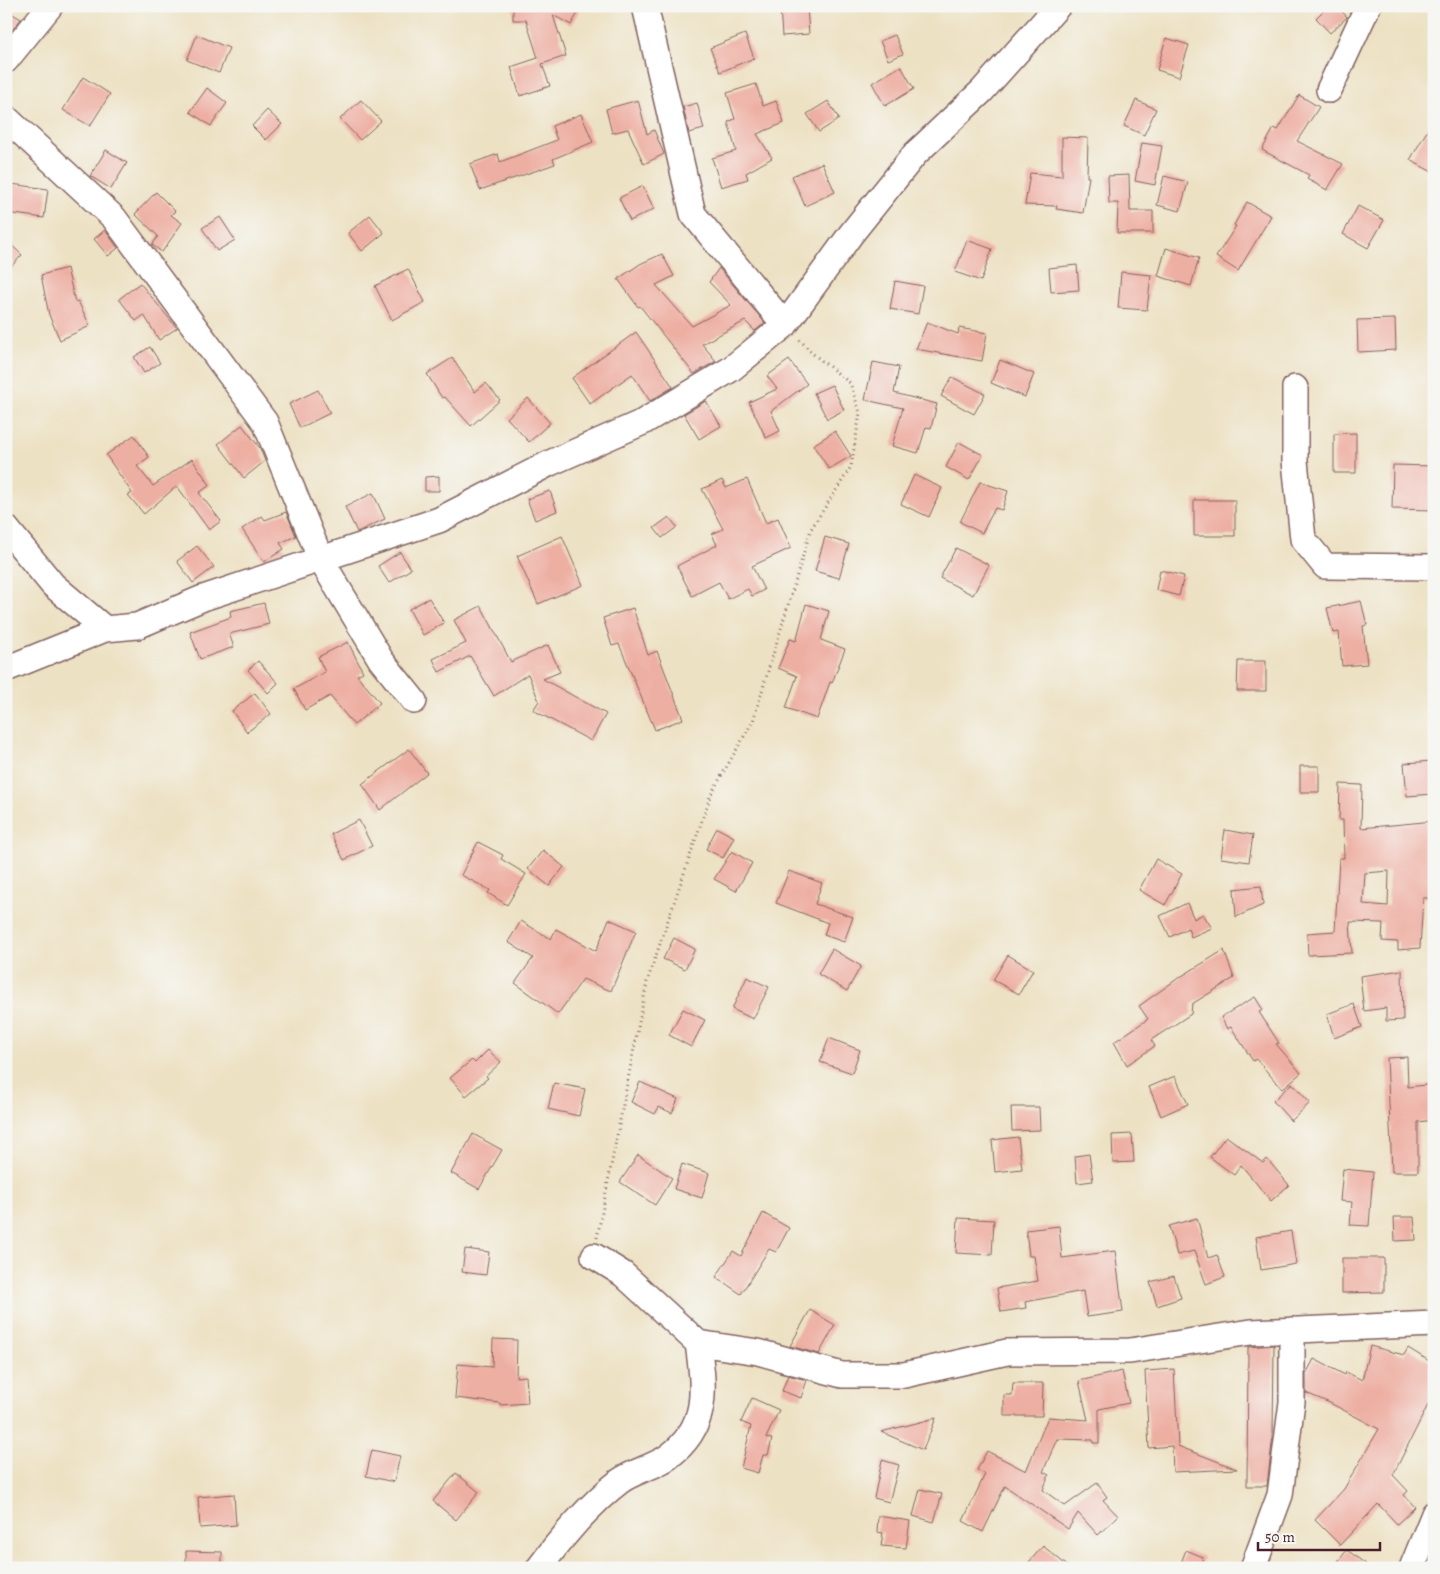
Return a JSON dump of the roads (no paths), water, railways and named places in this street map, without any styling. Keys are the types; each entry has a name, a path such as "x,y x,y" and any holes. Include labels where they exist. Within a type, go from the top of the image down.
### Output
{"street":[{"path":"6,60 50,6"},
{"path":"645,6 693,214 785,324"},
{"path":"6,670 105,629 137,626 203,598 439,520 550,463 644,422 731,369 785,324 851,234 915,154 982,91 1058,6"},
{"path":"1329,90 1368,6"},
{"path":"6,118 114,218 264,422 321,560 380,660 414,701"},
{"path":"1295,388 1295,461 1302,539 1325,566 1434,567"},
{"path":"6,528 53,585 105,629"},
{"path":"594,1256 623,1274 698,1343 758,1352 842,1375 904,1375 1007,1352 1130,1351 1251,1332 1434,1324"},
{"path":"1253,1568 1280,1495 1292,1402 1292,1330"},
{"path":"539,1568 564,1534 620,1481 668,1457 696,1428 704,1388 698,1343"},
{"path":"1412,1568 1434,1514"}]}
